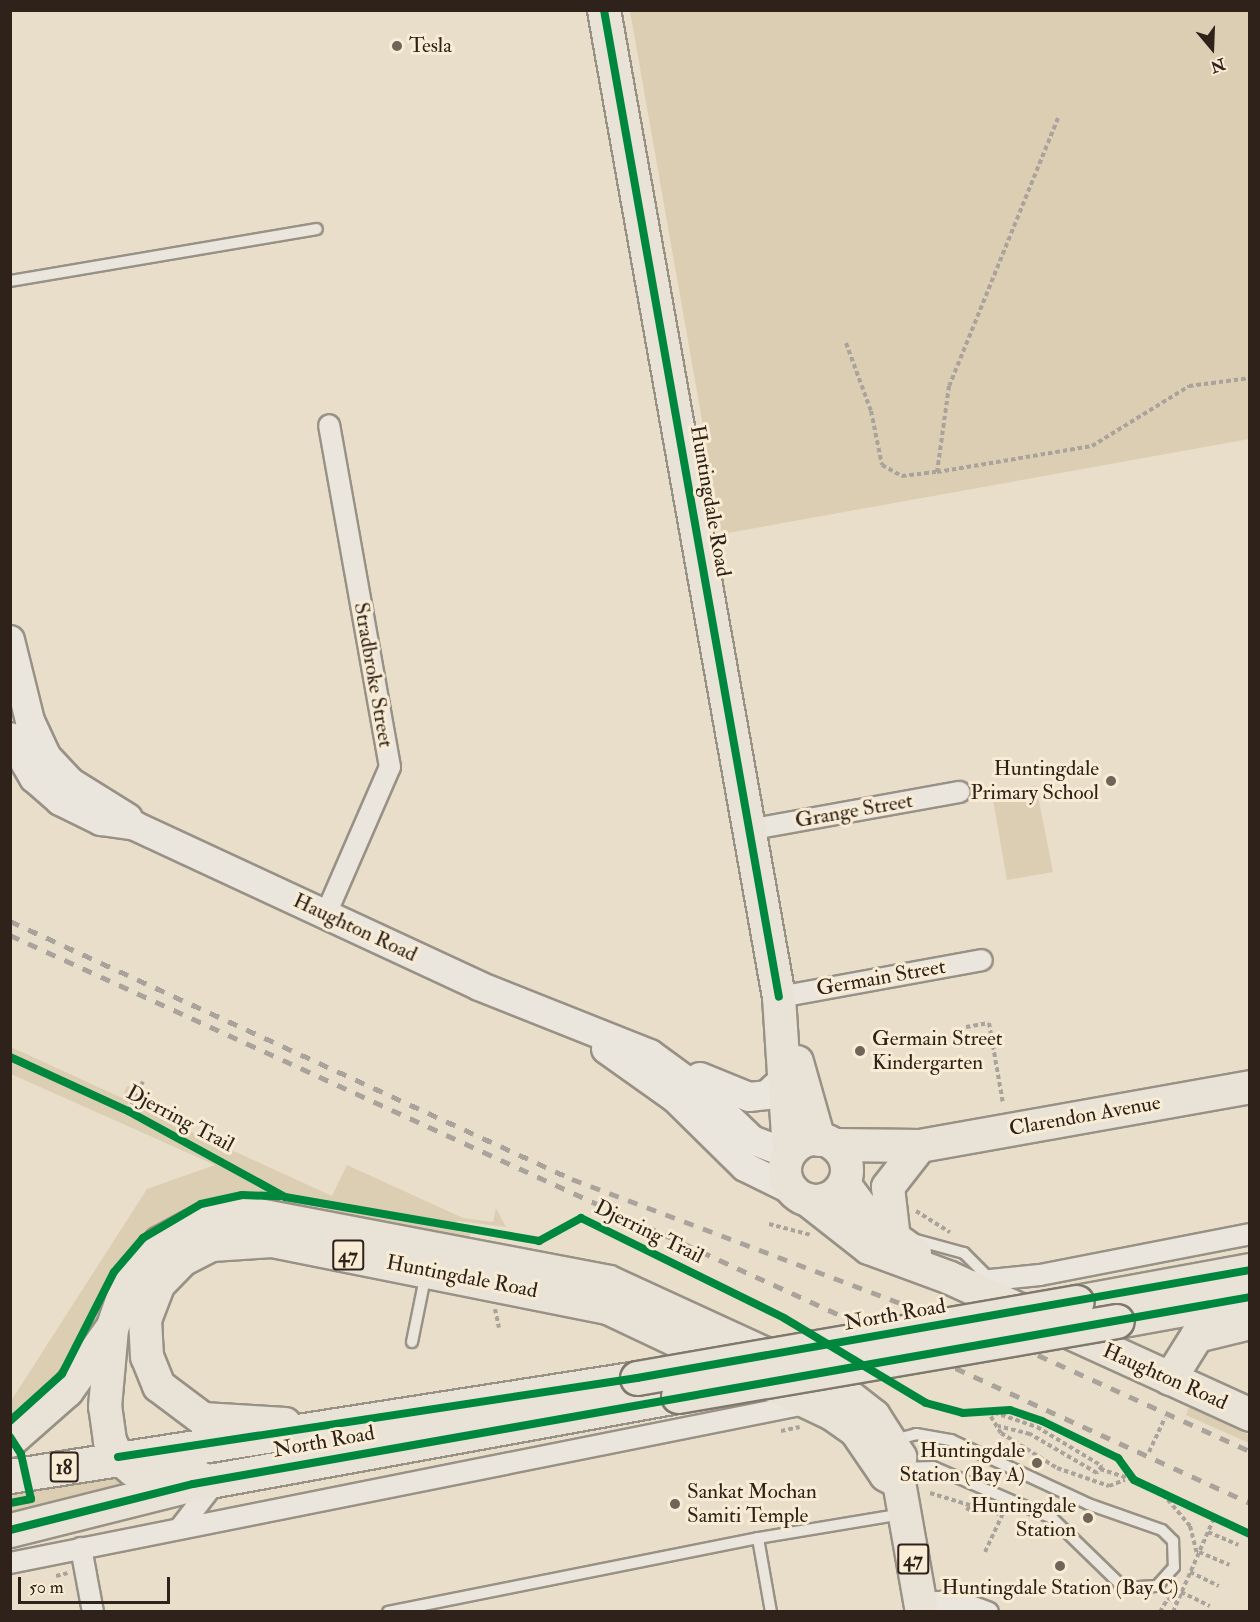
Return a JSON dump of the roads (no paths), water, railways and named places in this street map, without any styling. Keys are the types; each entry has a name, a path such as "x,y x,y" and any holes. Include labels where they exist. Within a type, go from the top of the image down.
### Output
{"highway":[{"name":"North Road","path":"10,1476 118,1457 638,1378 1250,1269"},
{"name":"North Road","path":"10,1530 213,1481 678,1396 1250,1297"}],"main road":[{"name":"Huntingdale Road","path":"604,10 785,1033 827,1143"},
{"name":"Huntingdale Road","path":"785,1033 782,1081 789,1153"},
{"name":"Clarendon Avenue","path":"827,1143 920,1146 1250,1087"},
{"path":"827,1143 847,1166 845,1183 832,1197 802,1196 785,1172 789,1153 827,1143"},
{"path":"894,1239 888,1187 920,1146"},
{"name":"Clarendon Avenue","path":"845,1183 920,1146"},
{"name":"Haughton Road","path":"845,1183 855,1205 894,1239 950,1278"},
{"name":"Haughton Road","path":"802,1196 843,1233 869,1248 950,1278 997,1292 1170,1379 1250,1415"},
{"name":"Huntingdale Road","path":"118,1457 110,1441 105,1407 112,1329 122,1296 145,1256 205,1219 253,1214 429,1258 608,1308 807,1415 845,1422 891,1464"},
{"name":"Huntingdale Road","path":"322,1426 211,1421 171,1400 152,1374 144,1339 147,1310 159,1284 193,1254 242,1240 429,1258 609,1282 837,1387 874,1416 891,1464 904,1514 921,1607"},
{"path":"1170,1379 1197,1336 1250,1323"},
{"path":"10,1441 67,1391 112,1329"},
{"path":"118,1457 134,1470 169,1468 213,1481"}],"street":[{"name":"Stradbroke Street","path":"326,914 390,767 329,424"},
{"path":"10,640 24,747"},
{"name":"Haughton Road","path":"24,747 70,782 120,811 135,826 575,1028 660,1059 752,1140 789,1153"},
{"name":"Grange Street","path":"748,830 960,792"},
{"name":"Germain Street","path":"779,997 982,960"},
{"name":"Haughton Road","path":"575,1028 675,1098 745,1167 802,1196"},
{"path":"660,1059 744,1097 767,1095 782,1081"},
{"path":"997,1292 1250,1234"},
{"path":"10,1563 180,1528 807,1415"},
{"path":"180,1528 213,1481"},
{"path":"81,1548 93,1611"},
{"path":"921,1607 957,1601 988,1611"}],"lane":[{"path":"10,281 318,229"},
{"path":"894,1239 947,1245 976,1261 997,1292"},
{"path":"412,1342 429,1258"},
{"path":"916,1434 951,1440 1162,1530 1173,1541 1174,1567 1157,1586 1124,1588 1052,1518 933,1467 891,1464 916,1434"},
{"path":"388,1611 758,1538 904,1514"},
{"path":"758,1538 771,1611"}],"railway":[{"path":"10,921 572,1179 1038,1355 1250,1451"},
{"path":"10,935 1250,1503"}],"place":[{"name":"Tesla","path":"397,46"},
{"name":"Huntingdale Primary School","path":"1111,781"},
{"name":"Germain Street Kindergarten","path":"860,1051"},
{"name":"Huntingdale Station (Bay A)","path":"1037,1463"},
{"name":"Sankat Mochan Samiti Temple","path":"675,1504"},
{"name":"Huntingdale Station","path":"1088,1518"},
{"name":"Huntingdale Station (Bay C)","path":"1060,1566"}]}
